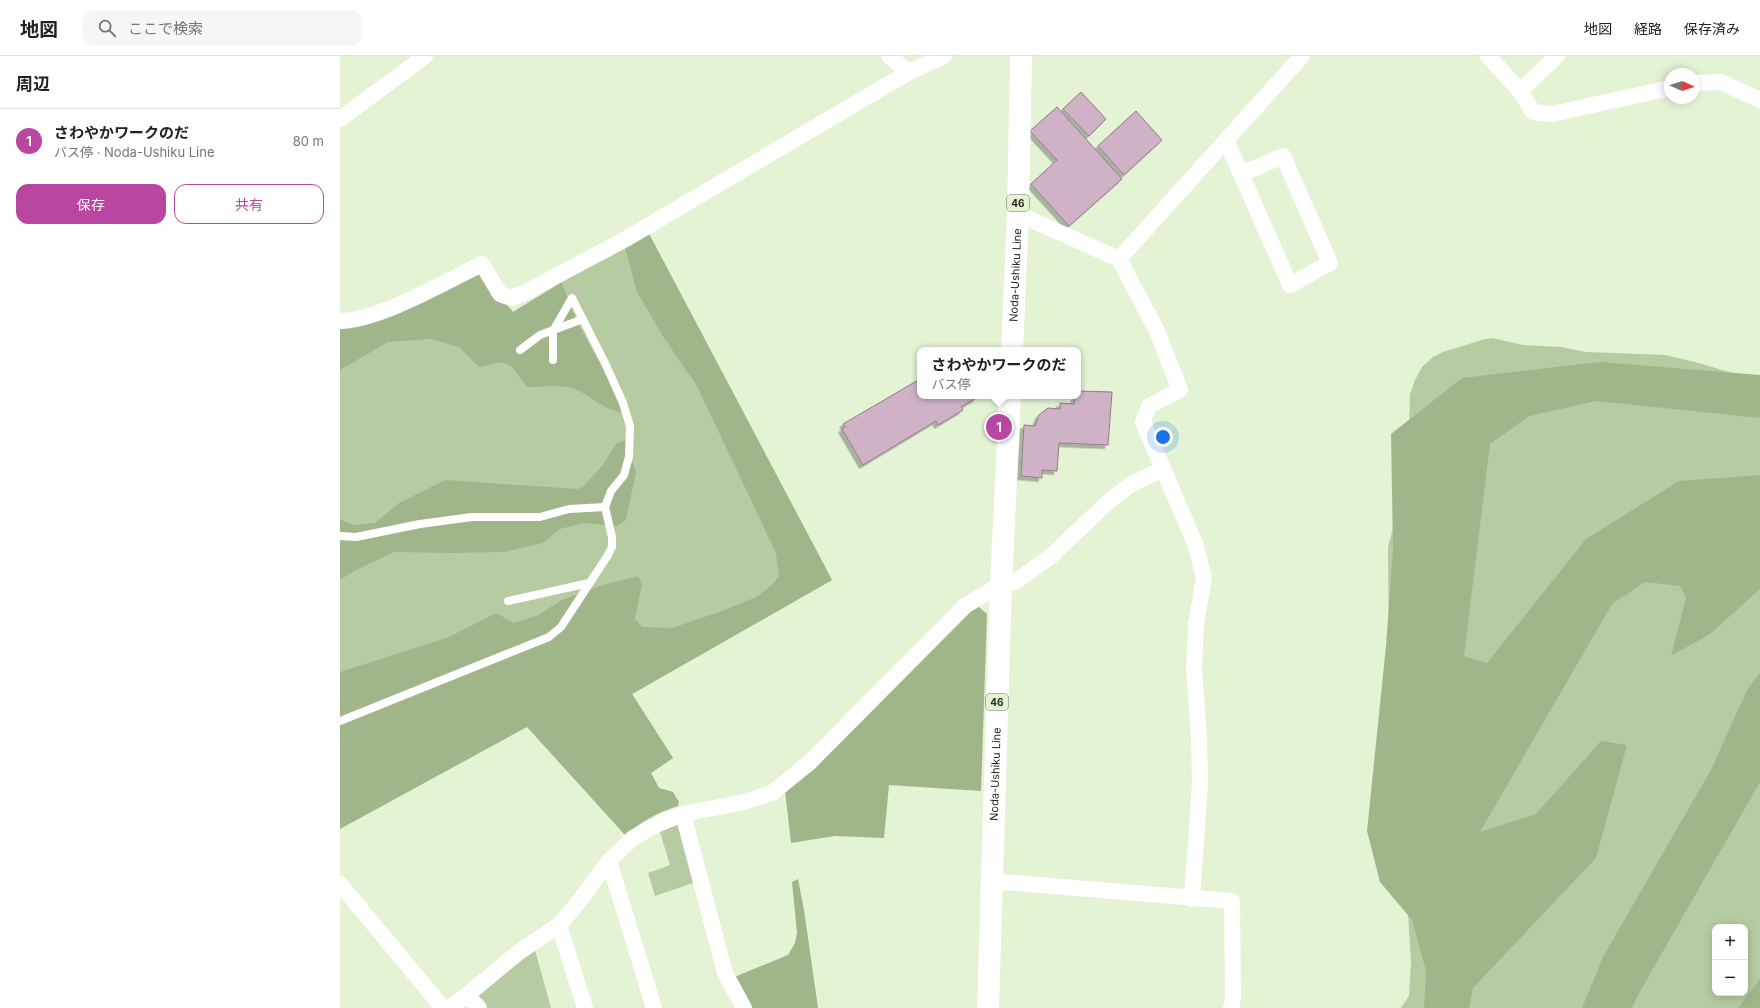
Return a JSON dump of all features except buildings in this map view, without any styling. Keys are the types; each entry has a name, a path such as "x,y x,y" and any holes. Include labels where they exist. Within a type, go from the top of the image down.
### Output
{"main road":[{"name":"Noda-Ushiku Line","path":"1012,347 1018,214 1021,56"},
{"name":"Noda-Ushiku Line","path":"988,1008 1001,584 1010,399"}],"street":[{"path":"340,119 425,56"},
{"path":"889,56 909,72"},
{"path":"340,321 372,315 402,303 482,264 500,294 511,298 526,292 624,240 909,72 944,56"},
{"path":"1119,259 1302,56"},
{"path":"1488,56 1520,91 1534,112 1552,114 1664,89"},
{"path":"1520,91 1557,56"},
{"path":"1700,83 1721,82 1760,100"},
{"path":"1226,140 1241,174 1290,285 1330,263 1283,156 1241,174"},
{"path":"1018,214 1119,259 1157,331 1180,390 1149,406 1142,422 1196,546 1204,578 1196,624 1194,669 1199,738 1200,784 1192,899"},
{"path":"449,1008 519,952 559,925 577,904 609,861 633,838 658,824 683,814 744,802 772,793 809,763 965,606 1001,584 1015,582 1051,556 1107,503 1130,485 1163,469"},
{"path":"683,814 725,973 739,1007"},
{"path":"609,861 654,1008"},
{"path":"991,881 1192,899 1232,901 1233,998 1231,1008"},
{"path":"340,884 443,1008"},
{"path":"559,925 586,1008"},
{"path":"467,995 479,1008"}],"lane":[{"path":"340,721 549,637 561,627 588,583 608,555 612,547 612,537 605,507 610,492 624,475 629,457 630,426 623,403 606,363 572,298 553,331 553,360"},
{"path":"520,350 540,335 583,319"},
{"path":"340,536 356,537 420,524 472,516 540,517 569,509 605,507"},
{"path":"508,602 588,583"}],"green space":[{"path":"647,230 832,580 632,694 673,758 651,773 659,788 673,792 623,814 499,662 340,737 340,322 479,271 513,312"},
{"path":"647,230 832,580 632,694 673,758 651,773 659,788 673,792 679,802 678,806 650,818 625,835 527,727 340,829 340,672 449,637 496,613 514,623 538,615 562,600 603,585 638,576 642,584 635,619 642,627 672,628 725,610 756,597 773,584 779,576 776,553 697,386 664,338 637,292 624,244"},
{"path":"479,271 513,312 562,282 579,325 604,370 623,409 621,412 609,409 572,388 560,386 527,387 512,367 502,362 479,367 459,347 431,339 388,342 340,370 340,322"},
{"path":"1492,338 1523,345 1561,347 1586,352 1665,355 1760,381 1760,1008 1401,1008 1409,996 1411,962 1401,796 1389,658 1388,547 1404,485 1410,394 1422,367 1433,357 1443,352"},
{"path":"1600,362 1760,375 1760,418 1597,401 1529,416 1490,444 1464,656 1487,663 1586,539 1679,481 1760,475 1760,589 1710,634 1671,656 1686,598 1680,586 1645,582 1612,604 1480,832 1536,814 1601,741 1627,745 1596,858 1473,988 1469,1008 1424,1008 1426,971 1412,920 1380,882 1367,831 1386,646 1393,548 1391,434 1462,378"},
{"path":"625,440 636,472 626,520 617,526 583,523 560,529 543,543 504,552 394,552 354,571 340,580 340,519 353,525 375,523 399,503 445,480 577,489 583,487 602,466 616,444"},
{"path":"978,606 987,614 981,791 889,785 884,838 835,836 791,843 785,791 964,614"},
{"path":"1760,673 1760,782 1632,1008 1582,1008 1604,955 1711,770 1747,690"},
{"path":"677,824 681,827 696,882 655,896 648,873 670,865 660,832"},
{"path":"798,879 818,1008 747,1008 732,978 788,955 795,943 797,933 792,882"},
{"path":"535,950 551,1008 481,1008 471,997 521,956"},
{"path":"1760,979 1760,1008 1738,1008"}],"place":[{"name":"さわやかワークのだ","path":"999,427"}]}
